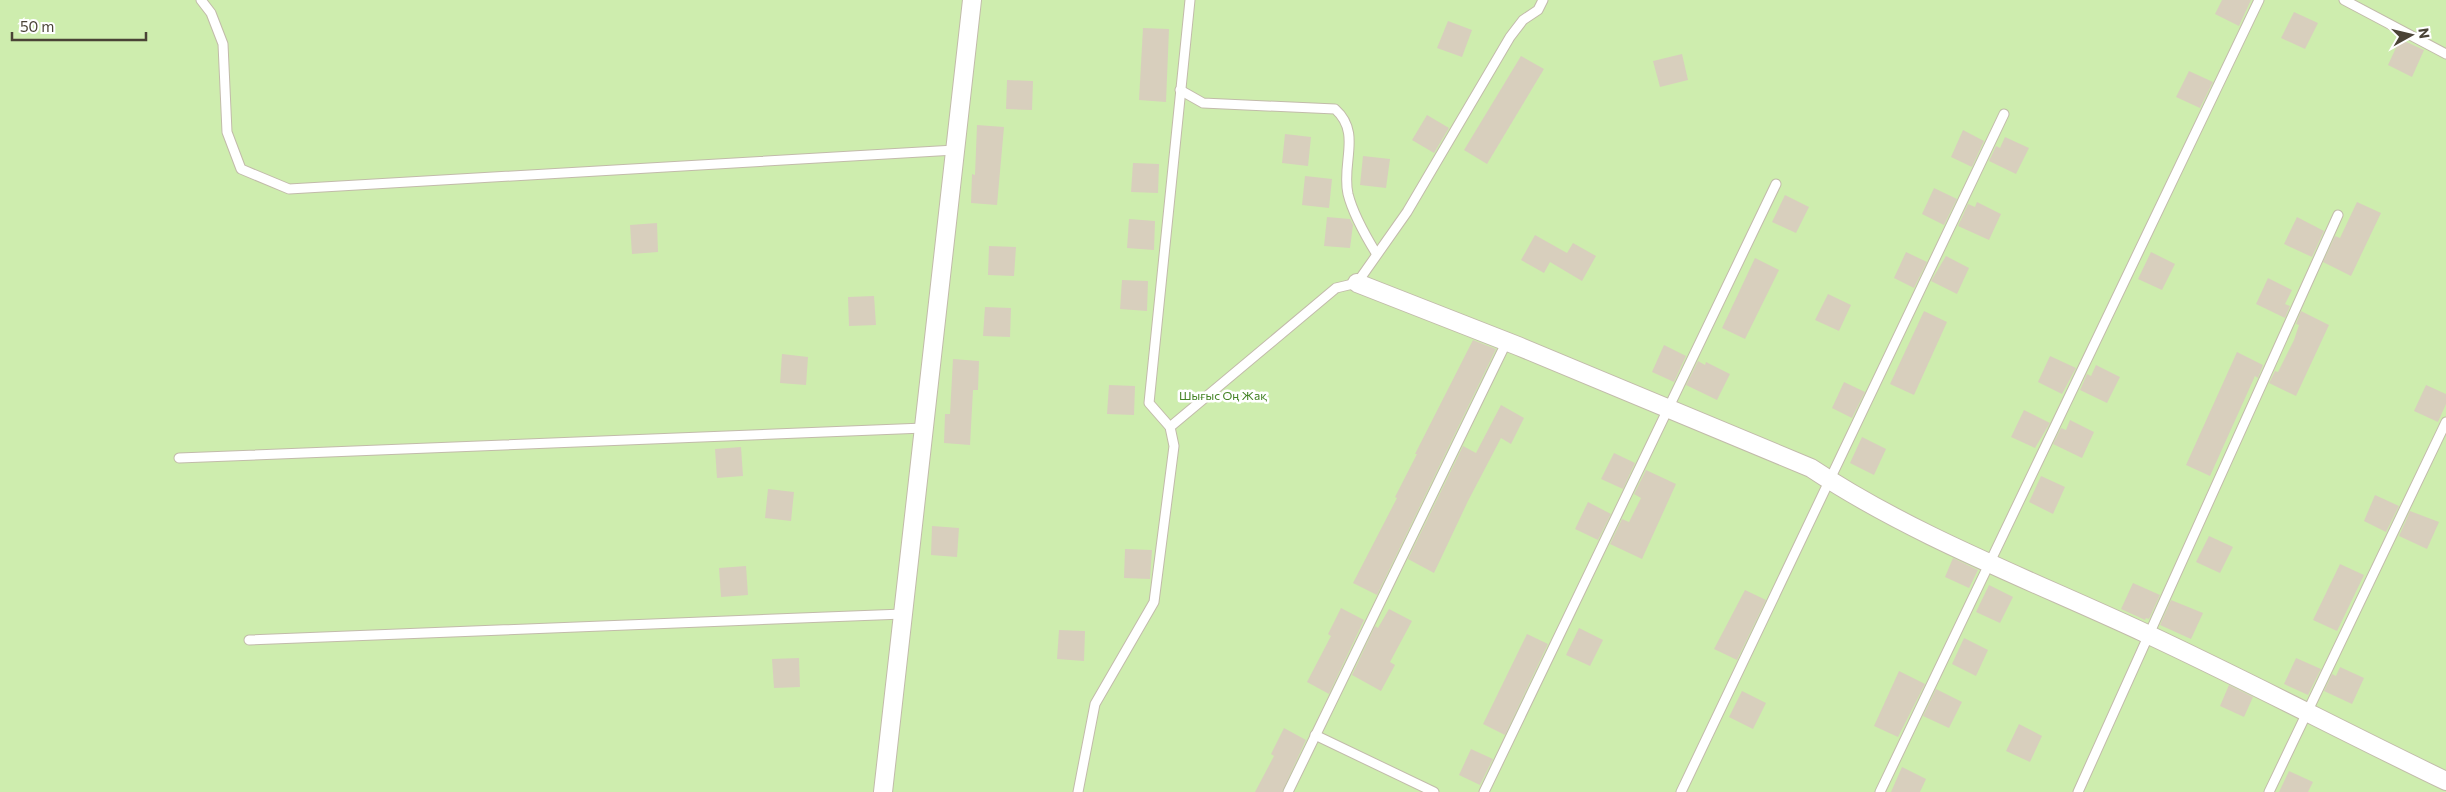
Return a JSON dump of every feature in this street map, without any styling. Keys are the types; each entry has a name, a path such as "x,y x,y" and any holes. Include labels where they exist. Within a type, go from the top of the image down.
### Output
{"street":[{"path":"883,792 972,0"},
{"path":"1357,283 1507,341 1667,410 1811,468 1854,497 1989,562 2148,634 2446,782"}],"lane":[{"path":"200,0 210,13 223,44 227,132 241,170 289,189 955,150"},
{"path":"1078,792 1095,704 1154,602 1174,446 1170,427 1149,403 1190,0"},
{"path":"1170,427 1336,288 1357,283 1376,253 1407,212 1510,37 1523,20 1538,10 1543,0"},
{"path":"1880,792 2259,0"},
{"path":"2344,0 2446,54"},
{"path":"1180,90 1203,103 1335,109 1344,117 1349,130 1348,192 1366,237 1376,253"},
{"path":"1681,792 2004,114"},
{"path":"1484,792 1776,184"},
{"path":"2078,792 2338,215"},
{"path":"1288,792 1507,341"},
{"path":"2269,792 2446,422"},
{"path":"178,458 924,428"},
{"path":"250,640 903,614"},
{"path":"1315,735 1434,792"}],"green space":[{"name":"Шығыс Оң Жақ","path":"0,0 2446,0 2446,792 0,792"}],"building":[{"path":"2222,0 2251,0 2239,26 2215,14"},
{"path":"2294,12 2318,23 2305,49 2281,38"},
{"path":"1448,21 1472,30 1462,57 1437,48"},
{"path":"1143,28 1169,29 1166,102 1139,100"},
{"path":"2400,39 2424,50 2412,77 2388,65"},
{"path":"1682,54 1688,80 1660,87 1653,61"},
{"path":"1521,56 1544,69 1487,164 1464,150"},
{"path":"2189,71 2213,82 2200,108 2176,97"},
{"path":"1007,80 1033,81 1032,110 1006,109"},
{"path":"1427,115 1449,128 1434,153 1412,140"},
{"path":"977,125 1004,127 997,205 971,203 972,174 975,175"},
{"path":"1963,130 1984,141 1972,167 1951,157"},
{"path":"1285,134 1311,137 1308,166 1282,163"},
{"path":"2005,137 2029,148 2016,174 1989,161 1996,146 2000,148"},
{"path":"1363,156 1390,159 1386,188 1360,185"},
{"path":"1133,163 1159,164 1158,193 1131,192"},
{"path":"1305,176 1332,179 1329,208 1302,205"},
{"path":"1934,188 1957,199 1944,225 1922,214"},
{"path":"1785,195 1809,207 1796,233 1772,222"},
{"path":"1977,202 2001,214 1989,240 1958,226 1968,204 1975,207"},
{"path":"2357,202 2381,213 2351,276 2323,262 2335,236 2340,238"},
{"path":"1327,217 1350,219 1353,225 1350,248 1324,246"},
{"path":"2297,217 2324,231 2312,257 2284,244"},
{"path":"1129,219 1155,221 1154,250 1127,248"},
{"path":"657,223 658,252 632,254 630,225"},
{"path":"1535,235 1567,253 1573,243 1596,256 1582,281 1550,262 1544,273 1521,260"},
{"path":"989,246 1016,247 1014,276 988,275"},
{"path":"1906,252 1927,262 1914,288 1894,278"},
{"path":"2151,252 2175,264 2162,290 2138,279"},
{"path":"1946,256 1969,268 1957,294 1931,281"},
{"path":"1755,258 1779,270 1745,339 1722,328"},
{"path":"2268,278 2292,290 2285,304 2290,306 2285,318 2256,304"},
{"path":"1122,280 1148,281 1147,311 1120,309"},
{"path":"1828,294 1851,305 1839,331 1815,320"},
{"path":"874,296 876,325 849,326 848,297"},
{"path":"985,307 1011,308 1010,337 983,336"},
{"path":"1924,311 1947,322 1914,395 1890,384"},
{"path":"2301,311 2329,325 2296,396 2269,383 2275,371 2278,372 2294,340 2299,325 2296,324"},
{"path":"1473,340 1496,349 1377,595 1353,583 1397,498 1395,497 1417,454 1415,454"},
{"path":"1664,345 1686,356 1674,382 1652,372"},
{"path":"2237,352 2263,365 2258,378 2255,376 2210,476 2186,465"},
{"path":"782,354 808,357 806,385 780,383"},
{"path":"2050,356 2076,368 2062,394 2038,382"},
{"path":"953,359 979,361 978,390 973,390 970,445 944,443 945,414 950,414"},
{"path":"1698,361 1705,365 1706,362 1730,374 1717,400 1686,385"},
{"path":"2096,365 2120,377 2107,403 2080,390 2087,374 2091,376"},
{"path":"1844,382 1865,392 1852,418 1832,408"},
{"path":"1109,385 1135,386 1134,415 1107,414"},
{"path":"2426,385 2446,394 2446,404 2438,422 2414,411"},
{"path":"1501,405 1524,418 1511,444 1501,438 1468,501 1434,573 1408,559 1463,446 1476,453"},
{"path":"2024,410 2050,423 2035,448 2011,437"},
{"path":"2070,420 2094,432 2082,458 2053,444 2061,428 2066,430"},
{"path":"1862,437 1886,449 1874,475 1850,463"},
{"path":"741,447 743,476 717,478 715,449"},
{"path":"1614,453 1635,463 1623,489 1601,479"},
{"path":"1646,470 1676,484 1642,559 1610,544 1622,519 1629,522 1641,498 1634,494"},
{"path":"2041,476 2065,487 2053,514 2029,502"},
{"path":"768,489 794,492 791,521 765,518"},
{"path":"2375,495 2399,506 2386,532 2364,521"},
{"path":"1588,502 1611,514 1598,540 1575,529"},
{"path":"2410,511 2439,522 2427,549 2399,536"},
{"path":"932,526 959,528 957,557 931,555"},
{"path":"2209,536 2233,547 2220,573 2196,562"},
{"path":"1125,549 1152,550 1150,579 1124,578"},
{"path":"1953,558 1978,570 1969,588 1945,577"},
{"path":"2340,564 2364,575 2337,631 2313,620"},
{"path":"746,566 748,595 721,597 719,568"},
{"path":"2133,583 2160,595 2149,619 2146,618 2145,620 2121,609"},
{"path":"1989,585 2013,597 2000,623 1976,612"},
{"path":"1745,590 1766,600 1737,660 1714,649"},
{"path":"2171,600 2203,613 2191,639 2160,625"},
{"path":"1341,608 1364,620 1329,694 1307,682 1331,636 1328,634"},
{"path":"1389,609 1412,621 1390,662 1395,665 1381,691 1352,675 1375,626 1378,628"},
{"path":"1579,628 1603,640 1590,666 1566,655"},
{"path":"1059,630 1085,631 1084,661 1057,659"},
{"path":"1527,634 1548,644 1505,735 1483,724"},
{"path":"1964,638 1988,650 1976,676 1952,664"},
{"path":"799,658 800,687 774,688 772,659"},
{"path":"2296,658 2321,669 2308,695 2284,684"},
{"path":"2340,667 2364,678 2352,704 2324,691 2332,674 2336,676"},
{"path":"1899,671 1925,684 1898,737 1874,726"},
{"path":"2229,685 2253,697 2244,717 2220,706"},
{"path":"1936,689 1962,702 1949,728 1923,716"},
{"path":"1742,691 1766,703 1753,729 1729,717"},
{"path":"2019,724 2042,736 2030,762 2006,751"},
{"path":"1284,728 1306,740 1282,792 1255,792 1274,756 1271,754"},
{"path":"1471,749 1493,759 1480,785 1459,775"},
{"path":"1902,767 1926,779 1920,792 1891,792"},
{"path":"2289,771 2313,782 2308,792 2279,792"}]}
